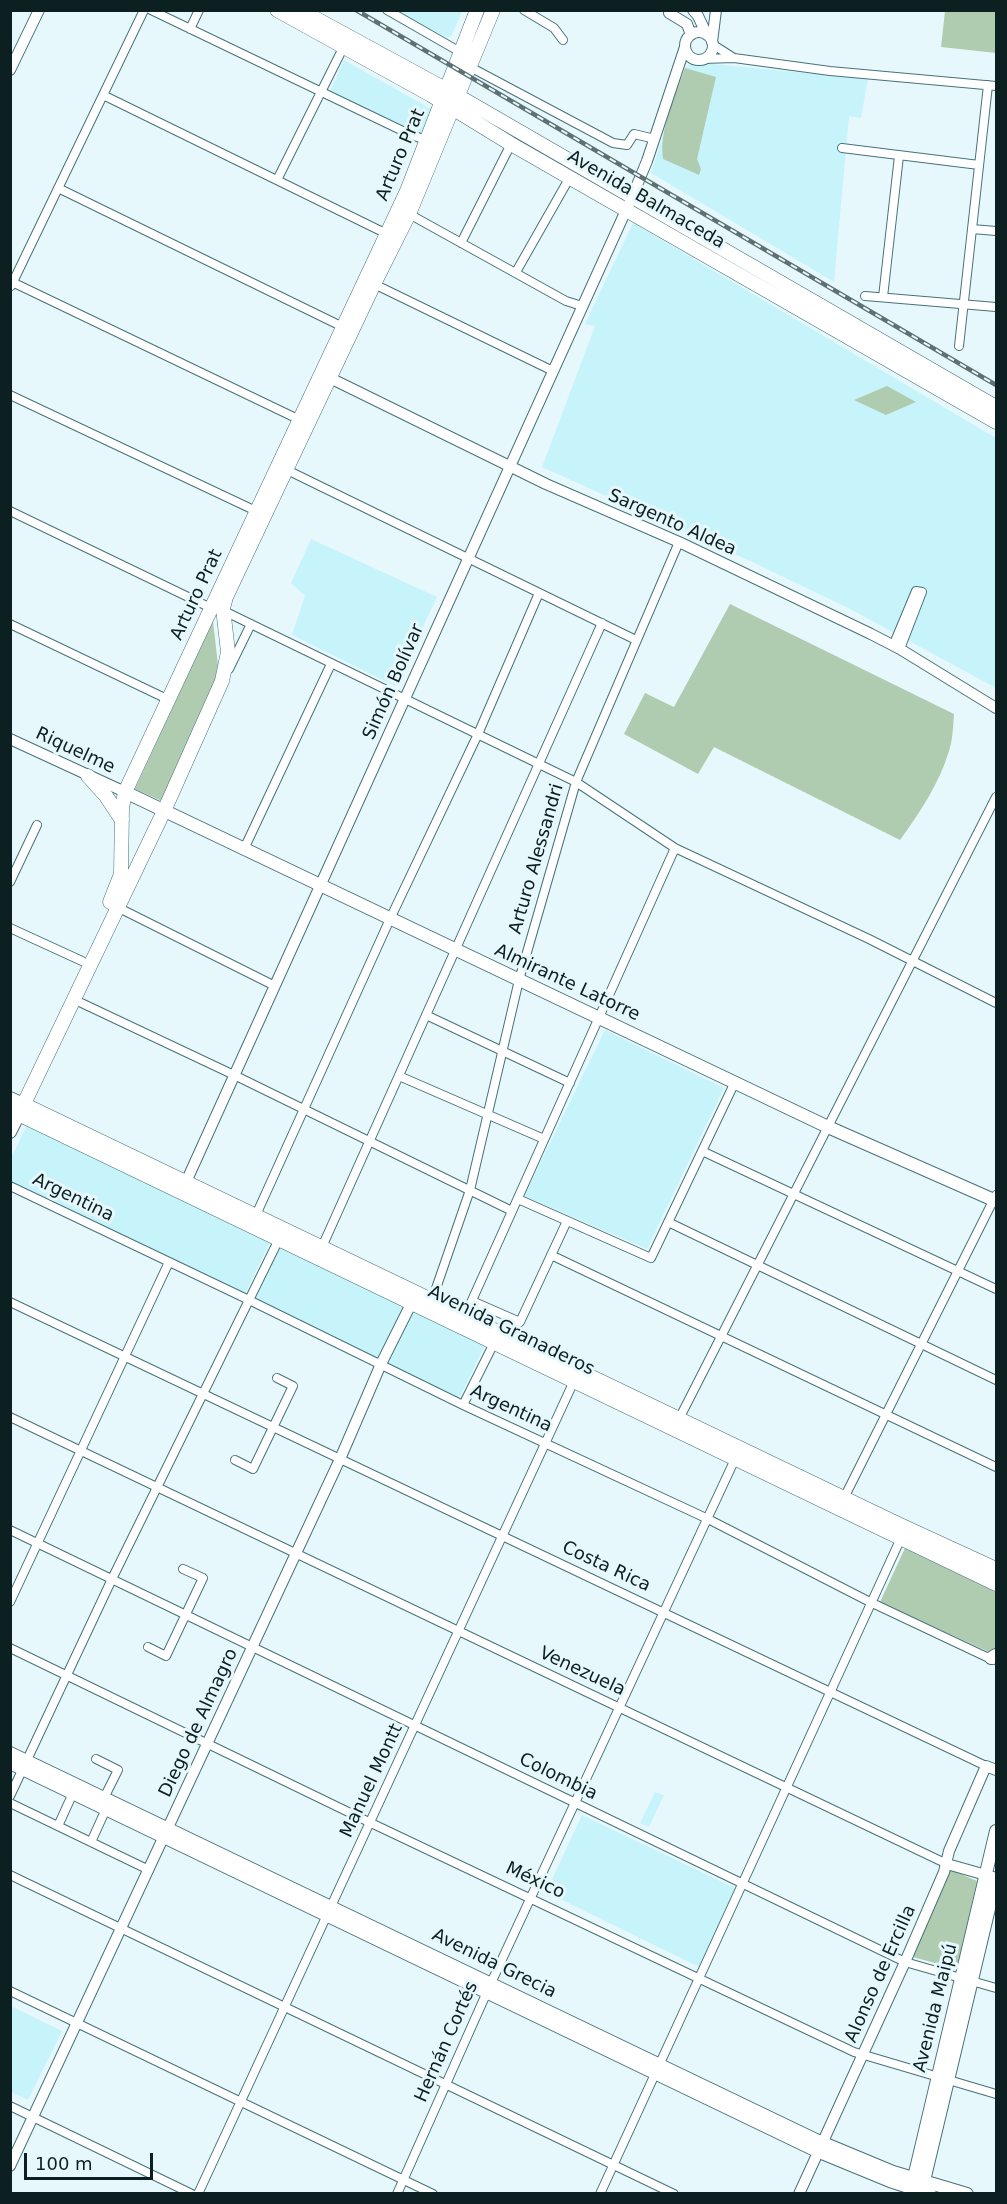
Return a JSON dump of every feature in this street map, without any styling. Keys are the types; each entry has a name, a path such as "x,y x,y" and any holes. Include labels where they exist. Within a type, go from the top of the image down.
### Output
{"main road":[{"name":"Avenida Balmaceda","path":"277,10 450,99 511,144 570,177 629,203 996,407"},
{"name":"Avenida Balmaceda","path":"300,10 996,422"},
{"path":"450,99 462,53 477,10"},
{"path":"450,99 471,67 493,10"},
{"name":"Arturo Prat","path":"15,1106 73,999 164,811 222,681 228,652 217,610 256,511 387,234 428,141 450,99"},
{"name":"Arturo Prat","path":"10,1132 15,1106 117,888 121,874 125,792 168,699 226,597 374,284 410,214 450,99"},
{"path":"88,776 106,796 122,821"},
{"name":"Almirante Latorre","path":"125,792 828,1126 996,1199"},
{"name":"Avenida Granaderos","path":"15,1106 256,1215 281,1234 322,1247 494,1342 574,1381 844,1498 996,1569"},
{"name":"Avenida Granaderos","path":"15,1106 414,1298 432,1300 680,1419 738,1453 901,1538 996,1584"},
{"name":"Avenida Grecia","path":"10,1753 25,1765 73,1793 105,1803"},
{"name":"Avenida Grecia","path":"10,1763 25,1765 820,2147 919,2189 967,2193"},
{"name":"Avenida Maipú","path":"919,2189 943,2080 993,1878 996,1831"}],"street":[{"path":"10,70 39,10"},
{"path":"144,10 11,283 300,420"},
{"path":"151,10 428,141"},
{"path":"190,29 199,10"},
{"path":"387,10 462,53"},
{"path":"524,10 554,28 563,40"},
{"path":"674,81 682,65 711,52 716,10"},
{"path":"668,11 687,24 693,34 711,40 734,58"},
{"path":"698,12 711,40"},
{"path":"698,12 693,34 685,47 687,53 697,58 734,58 830,71 992,85 979,165 959,346"},
{"path":"276,180 344,46"},
{"name":"Simón Bolívar","path":"186,1182 629,203 655,139 685,47"},
{"path":"471,67 613,143 627,145 634,134 655,139"},
{"path":"103,95 387,234"},
{"path":"461,243 511,144"},
{"path":"842,148 979,165"},
{"path":"883,297 899,156"},
{"path":"516,272 570,177"},
{"path":"58,188 343,327"},
{"path":"410,214 566,301 582,306"},
{"path":"972,229 996,231"},
{"path":"374,284 553,371"},
{"path":"865,296 996,308"},
{"name":"Sargento Aldea","path":"330,378 510,467 679,542 897,647 996,708"},
{"path":"10,395 256,511"},
{"path":"287,470 636,640"},
{"path":"10,511 539,763 576,782 675,848 996,1003"},
{"name":"Arturo Alessandri","path":"432,1300 470,1190 519,980 576,782 679,542"},
{"path":"916,591 922,592 897,647 916,591"},
{"path":"256,1215 390,919 478,734 539,593"},
{"path":"322,1247 602,623"},
{"path":"10,624 168,699"},
{"name":"Arturo Prat","path":"222,681 251,624"},
{"path":"244,849 331,664"},
{"name":"Riquelme","path":"10,740 125,792"},
{"path":"680,1419 996,797"},
{"path":"10,882 37,825"},
{"path":"465,1316 675,848"},
{"path":"117,907 275,986"},
{"path":"10,928 82,961"},
{"path":"73,999 512,1211"},
{"path":"426,1015 570,1083"},
{"path":"399,1076 544,1139"},
{"path":"518,1199 651,1258 735,1082"},
{"path":"702,1151 996,1289"},
{"name":"Argentina","path":"10,1186 463,1405 708,1519 870,1602 995,1658"},
{"path":"844,1498 996,1199"},
{"path":"472,1301 520,1322 567,1221"},
{"path":"668,1222 996,1380"},
{"path":"10,1796 202,1393 281,1234"},
{"path":"551,1256 996,1467"},
{"path":"10,1602 170,1262"},
{"name":"Diego de Almagro","path":"10,2166 340,1459 381,1364 414,1298"},
{"name":"Costa Rica","path":"10,1302 991,1768"},
{"path":"463,1405 494,1342"},
{"path":"235,1460 254,1469 293,1386 277,1378"},
{"name":"Manuel Montt","path":"198,2193 574,1381"},
{"name":"Venezuela","path":"10,1417 947,1864 993,1878"},
{"name":"Hernán Cortés","path":"397,2193 489,1987 738,1453"},
{"name":"Colombia","path":"10,1530 905,1962 996,1988"},
{"path":"600,2193 901,1538"},
{"path":"148,1647 166,1656 203,1578 183,1569"},
{"name":"México","path":"10,1648 371,1823 862,2056 996,2094"},
{"path":"91,1842 118,1770 96,1759"},
{"name":"Alonso de Ercilla","path":"799,2193 905,1962 947,1864 949,1851 991,1768"},
{"path":"58,1826 73,1793"},
{"path":"10,1803 148,1870"},
{"path":"10,1875 446,2086 674,2193"},
{"path":"10,1991 433,2193"},
{"path":"10,2106 192,2193"}],"shaded area":[{"path":"397,11 462,11 452,35 448,38"},
{"path":"344,60 433,110 425,135 329,93"},
{"path":"693,62 868,79 861,118 849,116 834,282 651,173 685,68"},
{"path":"633,223 996,438 996,688 848,608 542,467 595,326 585,324"},
{"path":"311,539 437,597 395,686 292,635 305,596 291,583"},
{"path":"605,1030 724,1088 647,1249 524,1196"},
{"path":"28,1123 272,1238 245,1294 11,1184 10,1160"},
{"path":"280,1247 405,1304 379,1361 254,1299"},
{"path":"414,1311 485,1345 459,1399 387,1366"},
{"path":"655,1792 664,1795 649,1827 640,1823"},
{"path":"582,1815 735,1888 699,1967 546,1892"},
{"path":"13,2007 62,2031 28,2100 11,2092 10,2012"}],"green space":[{"path":"945,11 996,11 996,53 941,47"},
{"path":"685,68 716,77 697,159 701,169 699,175 663,159 663,136"},
{"path":"887,386 916,402 886,415 854,400"},
{"path":"730,604 954,714 950,746 940,775 922,808 900,840 714,747 698,774 624,734 645,693 674,707"},
{"path":"213,621 219,674 162,801 135,789"},
{"path":"905,1548 996,1592 996,1647 989,1652 880,1602"},
{"path":"949,1869 977,1881 957,1969 909,1956"}],"railway":[{"path":"356,10 996,385"}]}
